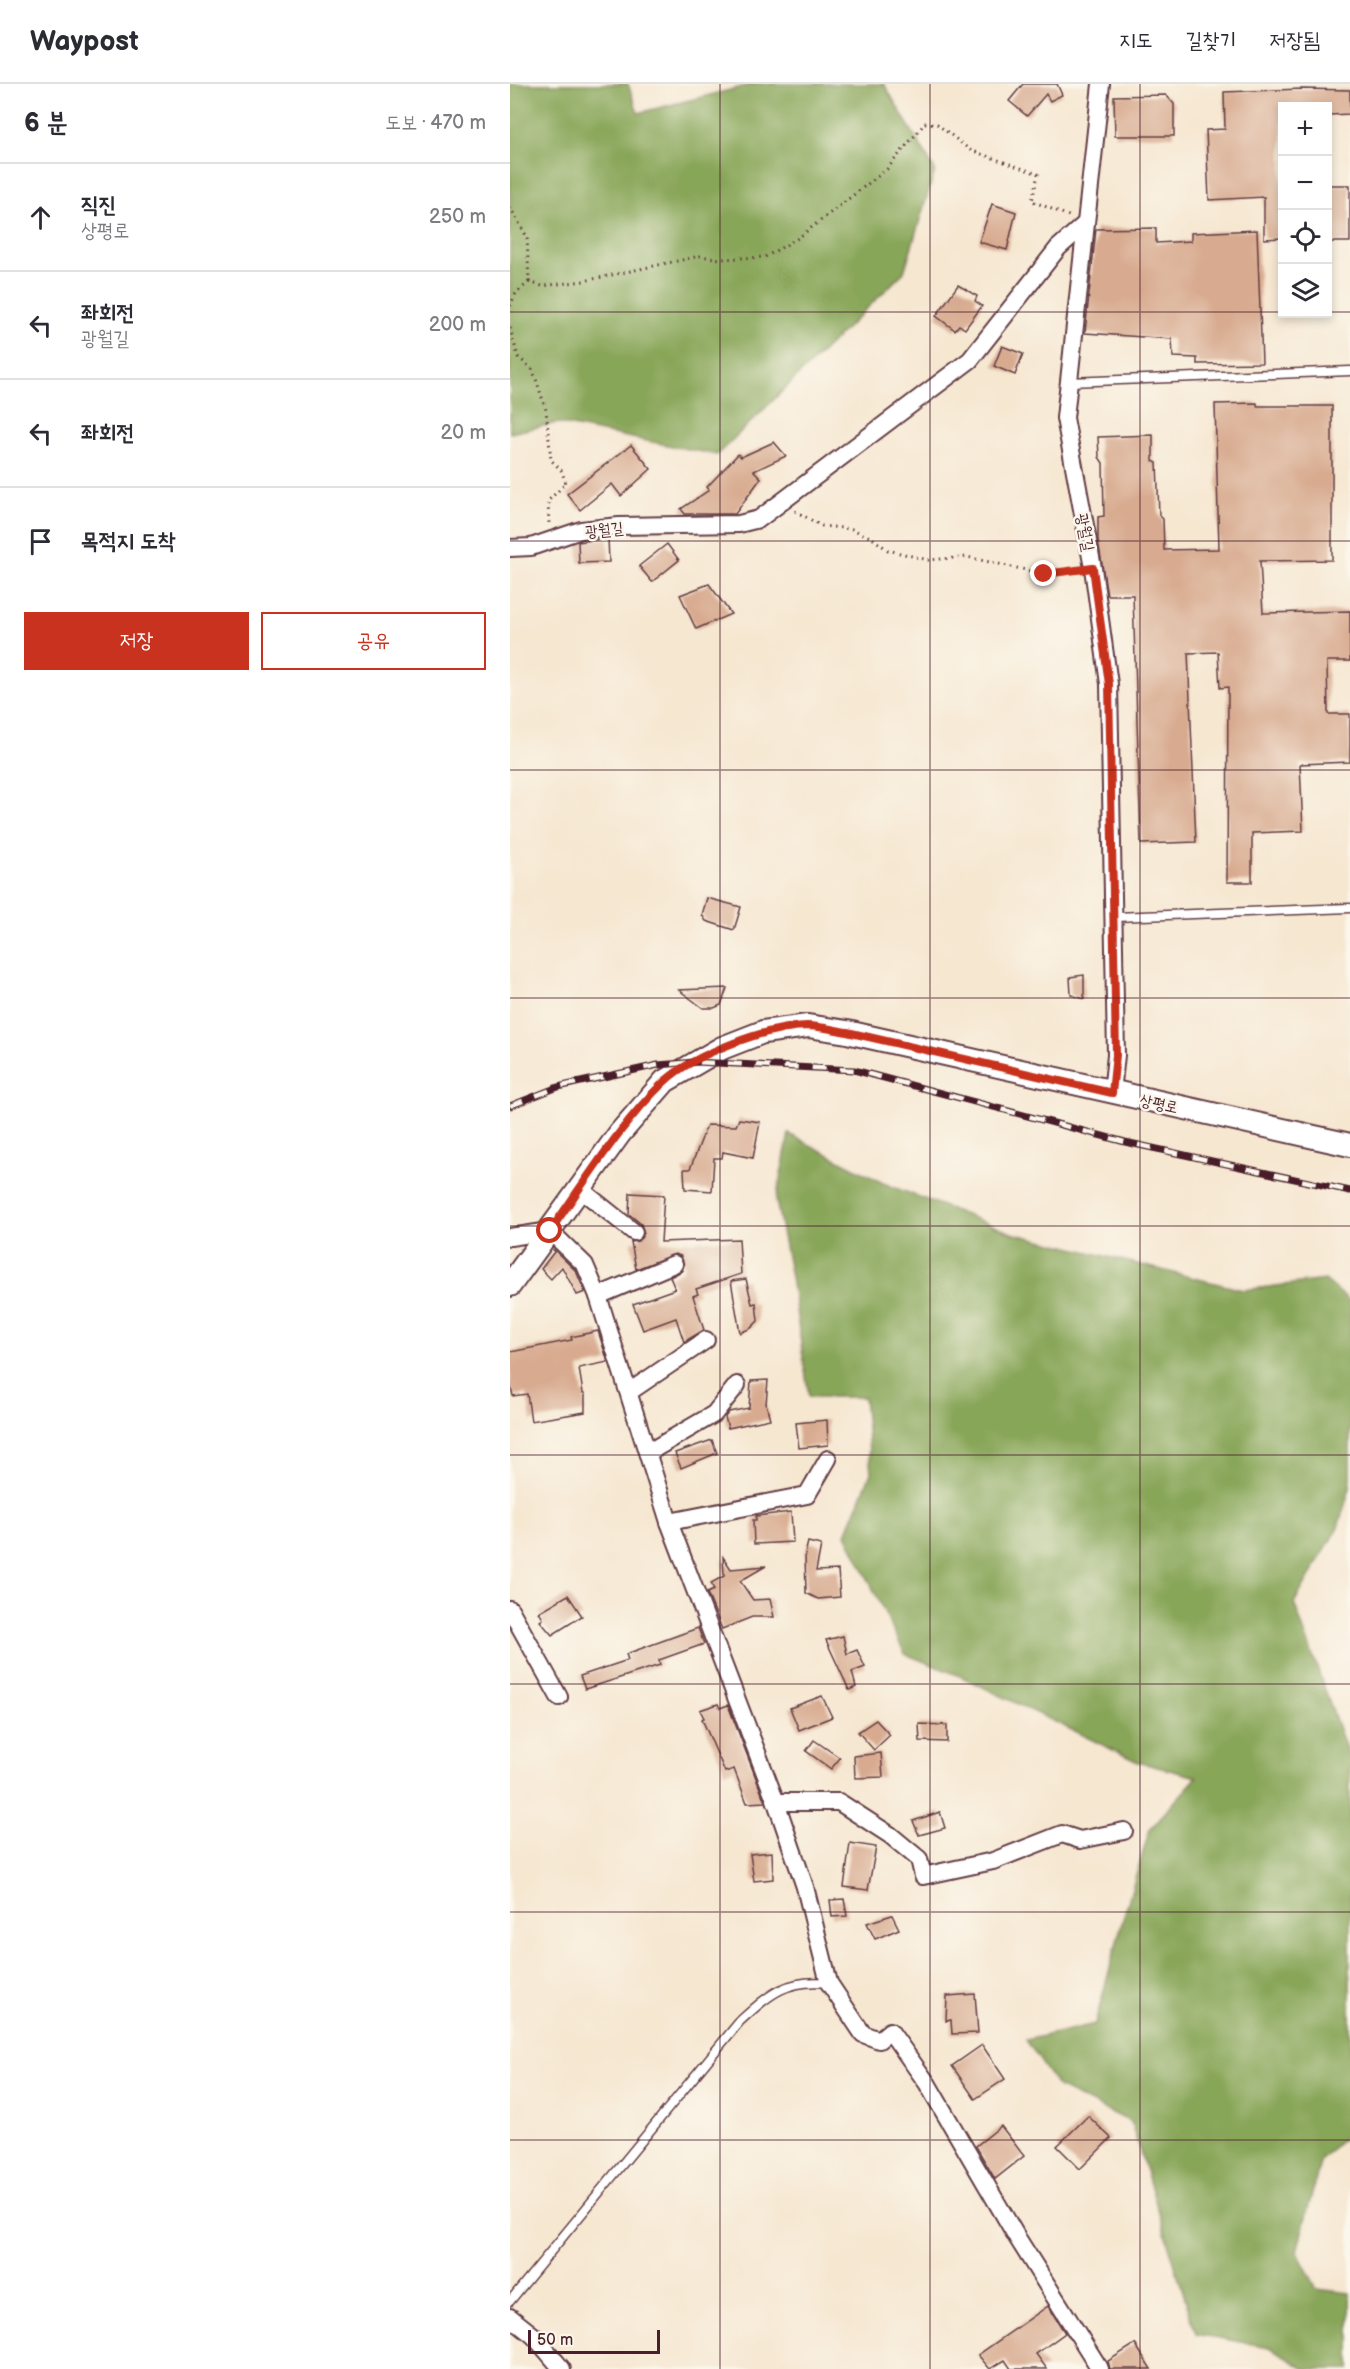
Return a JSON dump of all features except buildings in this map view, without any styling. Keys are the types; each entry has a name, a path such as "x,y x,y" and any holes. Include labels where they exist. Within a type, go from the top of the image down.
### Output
{"main road":[{"name":"상평로","path":"510,1285 620,1133 665,1081 722,1048 763,1032 808,1026 847,1032 1350,1145"}],"street":[{"name":"광월길","path":"1101,84 1065,418 1093,568 1109,684 1115,916 1116,1055 1112,1093"},
{"name":"광월길","path":"510,548 531,547 581,530 619,526 739,524 759,519 970,360 1059,248 1086,223"},
{"path":"580,1189 634,1232"},
{"path":"510,1237 550,1231 585,1265 598,1296 649,1452 669,1522 776,1802 805,1887 829,1983 863,2034 879,2040 890,2031 927,2083 1018,2239 1100,2369"},
{"path":"598,1296 674,1264"},
{"path":"629,1392 705,1340"},
{"path":"649,1452 714,1414 737,1385"},
{"path":"669,1522 807,1495 828,1459"},
{"path":"510,1609 559,1697"},
{"path":"776,1802 839,1802 890,1835 919,1859 923,1876 993,1861 1062,1834 1080,1840 1124,1831"},
{"path":"510,2317 534,2336 562,2369"}],"lane":[{"path":"1069,382 1350,371"},
{"path":"1115,916 1350,908"},
{"path":"510,2301 740,2021 774,1991 812,1981 829,1983"}],"path":[{"path":"530,282 542,286 584,281 700,256 721,259 765,257 798,238 887,169 925,123 937,124 970,150 1038,174 1032,201 1086,223"},
{"path":"510,207 527,237 530,282"},
{"path":"510,306 516,293 530,282"},
{"path":"510,328 518,357 532,369 536,379 546,410 551,460 561,470 566,483 548,501 551,540"},
{"path":"779,506 793,510 822,526 852,529 872,537 888,550 928,560 967,556 1044,574 1093,568"}],"green space":[{"path":"510,84 628,84 638,113 754,84 884,84 935,170 904,272 717,455 557,423 510,433"},
{"path":"789,1134 883,1183 1012,1233 1243,1290 1325,1280 1350,1301 1350,1488 1338,1527 1294,1603 1350,1760 1350,2132 1321,2159 1297,2251 1317,2289 1350,2293 1350,2369 1305,2369 1270,2347 1196,2334 1131,2122 1058,2087 1026,2040 1095,2024 1150,1829 1197,1777 1138,1762 960,1676 905,1654 846,1534 871,1473 864,1397 809,1397 791,1277 776,1200"}],"railway":[{"path":"510,1106 558,1087 658,1065 696,1062 854,1070 1125,1142 1350,1191"}],"route":[{"path":"550,1231 620,1133 665,1081 722,1048 763,1032 808,1026 847,1032 1112,1093 1116,1055 1115,916 1109,684 1093,568 1044,574"}]}
